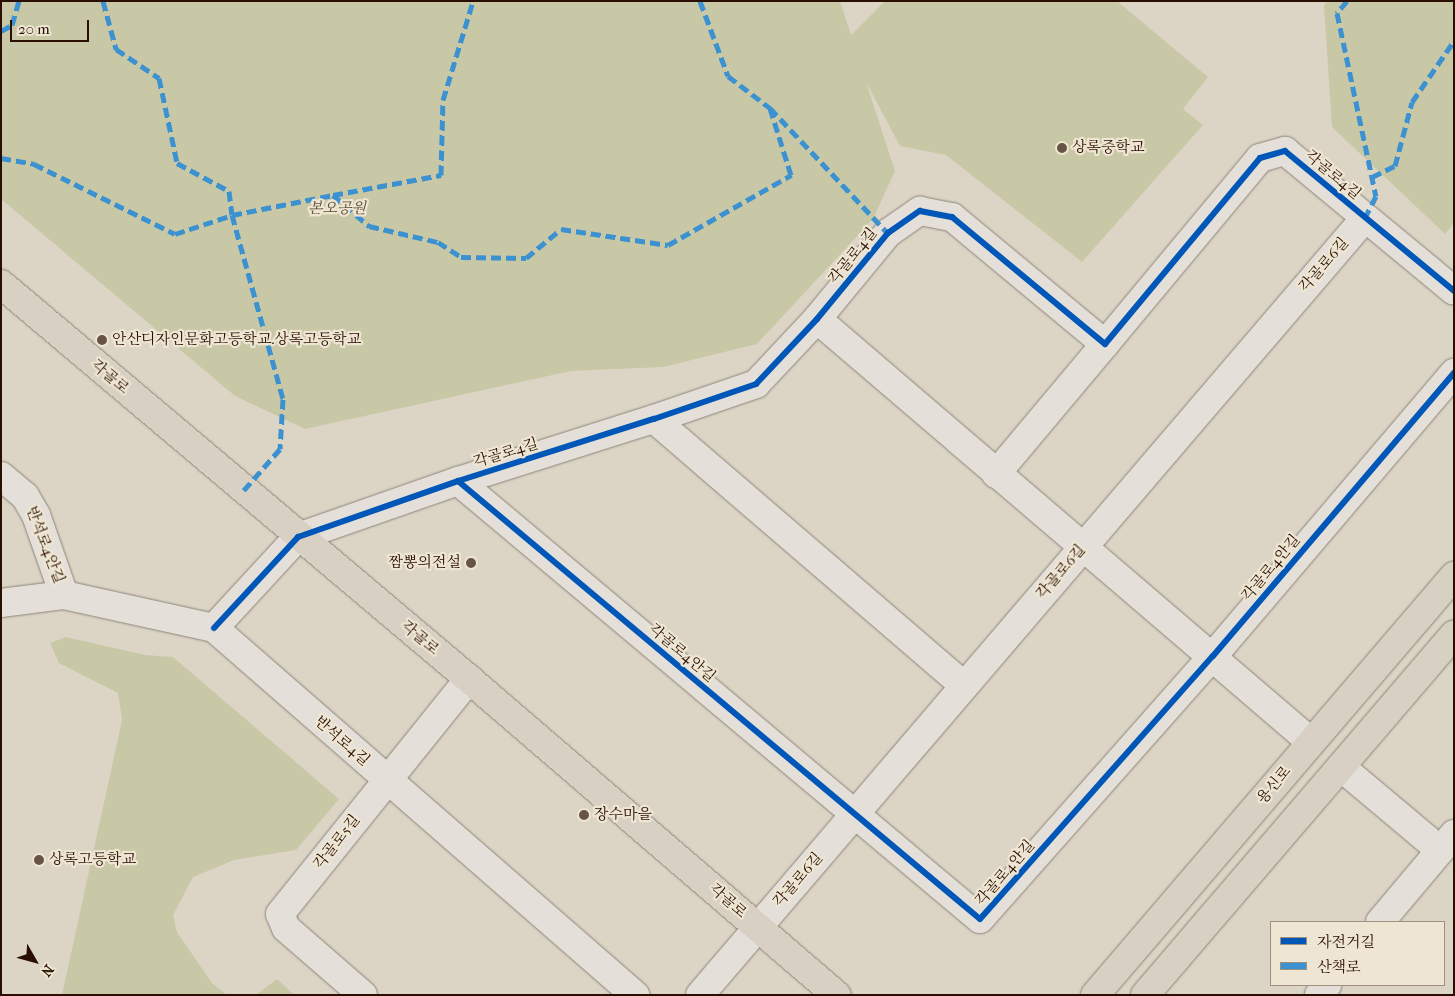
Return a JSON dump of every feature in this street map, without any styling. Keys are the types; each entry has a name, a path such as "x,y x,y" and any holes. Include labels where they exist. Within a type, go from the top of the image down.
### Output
{"main road":[{"name":"각골로","path":"1,284 298,537 469,679 837,995"},
{"name":"용신로","path":"1096,995 1454,576"},
{"path":"1145,995 1454,634"}],"street":[{"name":"각골로4길","path":"214,628 298,537 458,481 654,419 756,384 816,319 888,233 920,211 952,217 1105,344 1260,158 1285,151 1454,291"},
{"name":"각골로6길","path":"700,995 855,816 963,685 1364,218"},
{"path":"816,319 996,474 1213,656 1311,742"},
{"path":"996,474 1105,344"},
{"name":"각골로4안길","path":"458,481 980,919 1213,656 1454,373"},
{"path":"654,419 963,685"},
{"name":"반석로4안길","path":"1,476 25,496 36,515 64,595"},
{"name":"반석로4길","path":"1,603 64,595 214,628 636,995"},
{"name":"각골로5길","path":"363,995 286,928 280,914 386,779 469,679"},
{"path":"1341,767 1447,842 1381,921"}],"green space":[{"name":"본오공원","path":"1,1 840,1 851,35 885,1 1117,1 1208,77 1183,109 1203,125 1082,262 946,155 900,146 866,82 895,171 873,219 757,344 663,367 571,371 305,429 235,396 1,199"},
{"path":"1327,1 1454,1 1454,223 1445,234 1332,127 1324,5"},
{"path":"66,637 145,655 173,657 339,799 296,850 234,860 193,877 173,915 177,932 212,983 227,995 62,995 122,720 118,693 59,663 50,643"},
{"path":"277,979 294,995 256,995"}],"marked path":[{"path":"1,31 12,25 19,1"},
{"path":"103,1 116,49 159,78 177,163 229,191 232,215 333,195 369,226 438,242 461,257 526,258 561,229 668,245 791,175 770,108 888,233"},
{"path":"333,195 441,175 443,100 473,1"},
{"path":"700,1 728,76 770,108"},
{"path":"1347,1 1337,13 1376,196 1365,218"},
{"path":"1372,177 1395,166 1412,102 1454,41"},
{"path":"1,158 34,164 175,234 232,215 283,399 280,449 244,490"}],"cycle path":[{"path":"214,628 298,537 458,481 654,419 756,384 817,319 888,233 920,211 952,217 1105,344 1260,158 1285,151 1454,291"},
{"path":"458,481 980,919 1213,656 1454,373"}],"place":[{"name":"상록중학교","path":"1062,148"},
{"name":"안산디자인문화고등학교.상록고등학교","path":"102,340"},
{"name":"짬뽕의전설","path":"471,563"},
{"name":"장수마을","path":"584,815"},
{"name":"상록고등학교","path":"39,860"}]}
